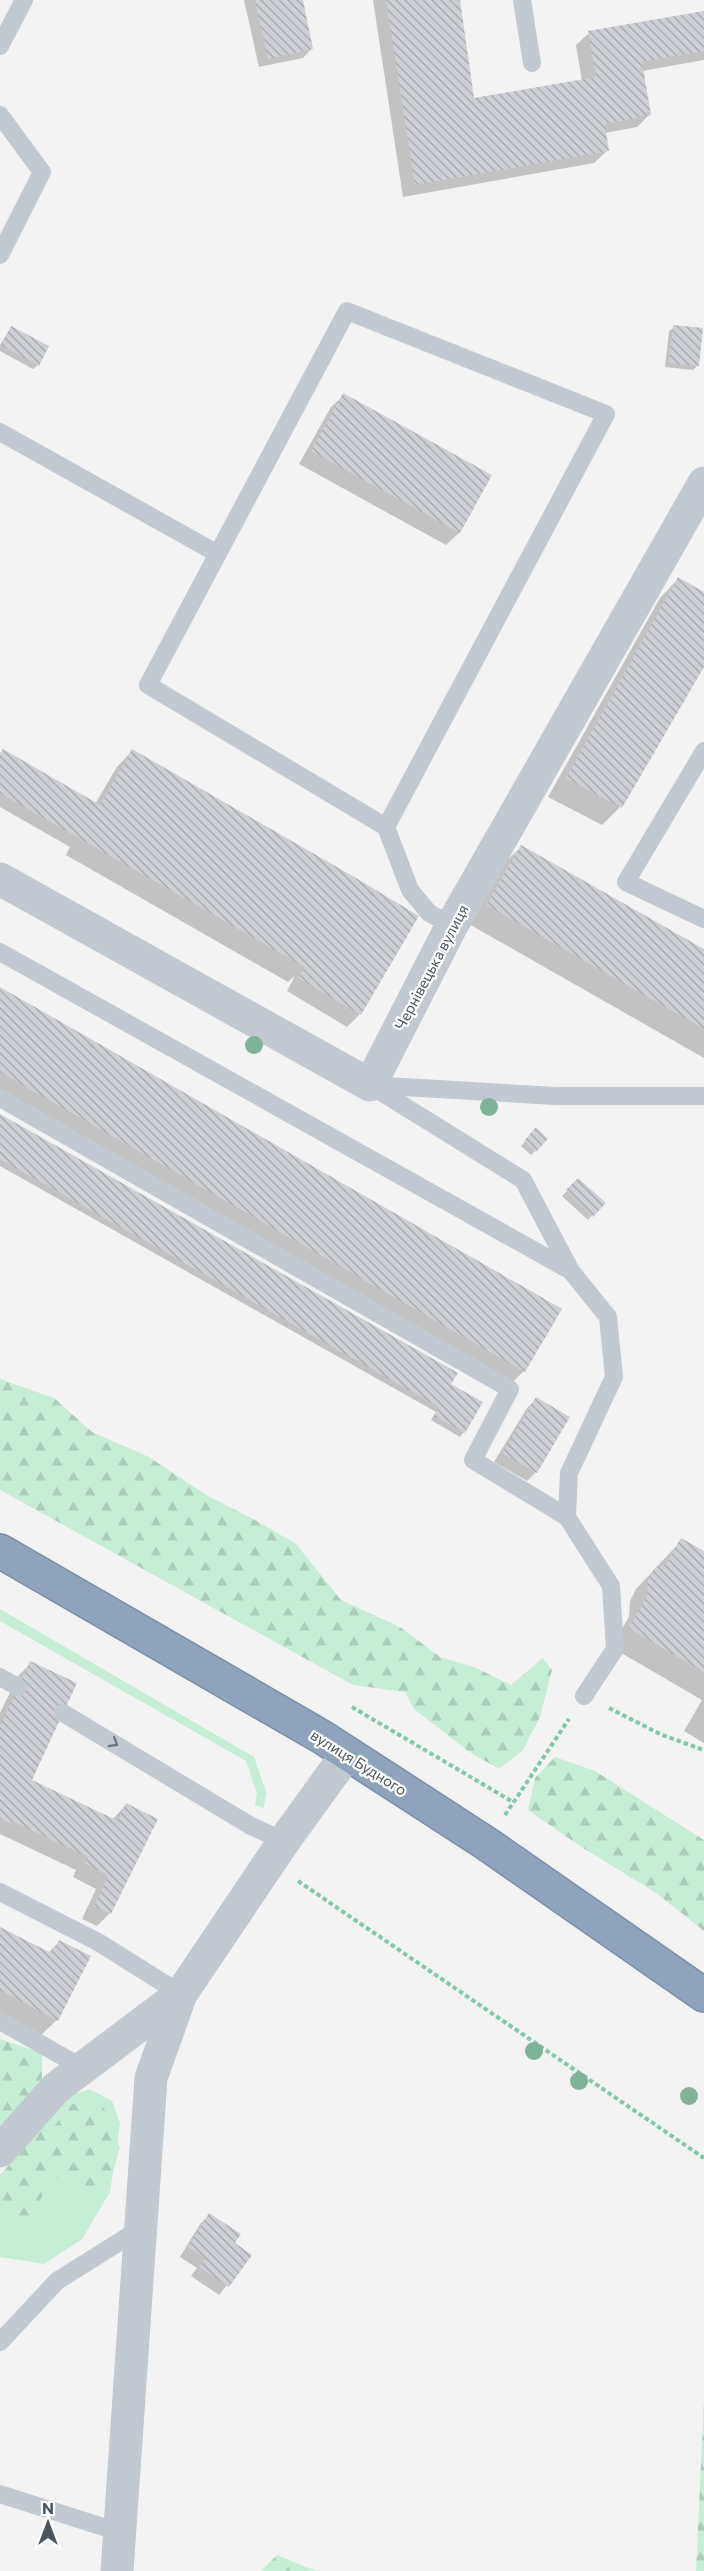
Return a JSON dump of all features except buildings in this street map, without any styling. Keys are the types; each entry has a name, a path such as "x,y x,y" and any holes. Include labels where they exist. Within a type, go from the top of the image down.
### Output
{"highway":[{"name":"вулиця Будного","path":"0,1551 347,1754 487,1844 704,1995"}],"street":[{"name":"Чернівецька вулиця","path":"370,1085 452,925 704,483"},
{"path":"0,879 370,1085"},
{"path":"117,2571 151,2078 181,1994 277,1852 347,1754"},
{"path":"0,2151 56,2088 181,1994"}],"lane":[{"path":"0,46 24,0"},
{"path":"522,0 532,63"},
{"path":"0,115 42,172 0,255"},
{"path":"386,827 606,414 347,311 148,685 386,827 410,890 429,913 452,925"},
{"path":"0,432 218,554"},
{"path":"704,751 626,882 704,919"},
{"path":"0,952 572,1271"},
{"path":"370,1085 555,1096 704,1096"},
{"path":"370,1085 523,1180 572,1271 608,1317 614,1377 569,1473 567,1516"},
{"path":"0,1098 510,1389 473,1460 567,1516 610,1586 615,1649 584,1696"},
{"path":"0,1677 18,1687"},
{"path":"63,1713 251,1826 277,1852"},
{"path":"0,1892 98,1942 181,1994"},
{"path":"0,2021 83,2068"},
{"path":"0,2343 57,2281 140,2229"},
{"path":"0,2494 119,2532"}],"path":[{"path":"487,1844 584,1696 662,1735 704,1750"},
{"path":"352,1707 513,1802"},
{"path":"277,1852 704,2158"}],"green space":[{"path":"0,1379 54,1398 92,1432 149,1457 208,1496 296,1544 341,1600 400,1627 440,1657 474,1667 511,1685 543,1658 552,1670 540,1717 523,1750 499,1769 468,1751 414,1709 405,1692 353,1685 0,1490"},
{"path":"0,1609 254,1757 266,1792 264,1808 255,1805 257,1794 246,1761 0,1621"},
{"path":"555,1757 595,1771 704,1840 704,1931 656,1893 580,1846 528,1810 535,1778"},
{"path":"0,2039 42,2053 42,2079 8,2128 0,2130"},
{"path":"90,2089 112,2101 120,2123 110,2192 82,2239 44,2264 0,2257 0,2175 65,2097"},
{"path":"72,2104 104,2108 120,2147 109,2186 86,2188 52,2176 30,2221 0,2217 0,2177 32,2134 55,2125"},
{"path":"704,2400 704,2571 696,2571"},
{"path":"277,2555 316,2571 261,2571"}]}
